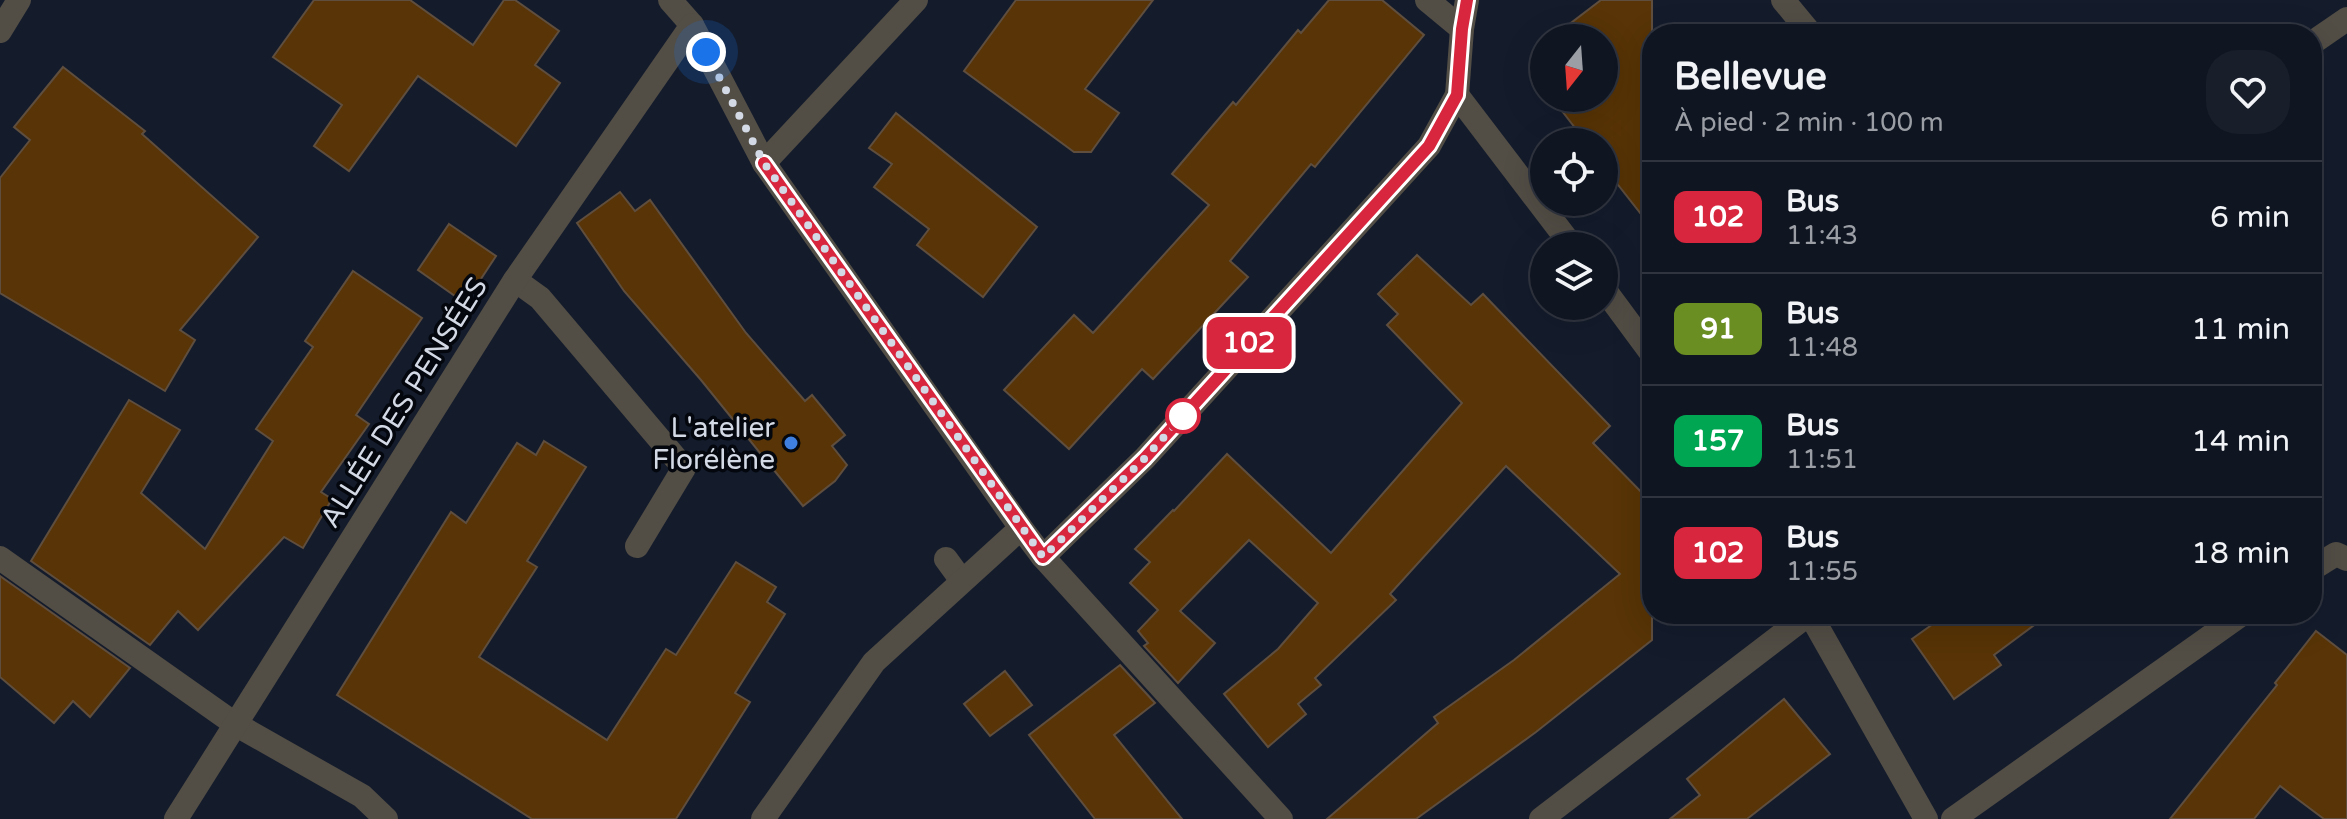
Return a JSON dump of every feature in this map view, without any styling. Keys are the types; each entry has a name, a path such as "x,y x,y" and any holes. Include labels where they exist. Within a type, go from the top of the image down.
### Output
{"street":[{"path":"0,31 19,0"},
{"path":"670,0 692,25 764,163 1021,528 1043,557 1281,819"},
{"path":"764,163 916,0"},
{"path":"1427,0 1462,29"},
{"path":"1043,557 1145,458 1429,146 1457,95 1467,0"},
{"path":"1783,0 1803,24"},
{"path":"2322,36 2347,19"},
{"name":"ALLÉE DES PENSÉES","path":"176,819 515,280 692,25"},
{"path":"1457,95 1561,232"},
{"path":"515,280 540,298 684,468 637,546"},
{"path":"1618,308 1642,340"},
{"path":"763,819 874,662 1021,528"},
{"path":"2322,563 2336,554 2347,559"},
{"path":"0,558 235,724 362,796 386,819"},
{"path":"946,559 962,581"},
{"path":"1541,819 1797,624"},
{"path":"1816,624 1926,819"},
{"path":"1953,819 2228,624"}],"building":[{"path":"314,0 410,0 473,45 504,0 515,0 559,31 535,65 560,83 516,146 418,76 349,171 314,146 342,105 273,57"},
{"path":"1016,0 1153,0 1085,89 1119,113 1091,152 1074,152 964,71"},
{"path":"1329,0 1382,0 1424,35 1315,167 1311,164 1230,261 1248,277 1153,379 1142,369 1069,449 1004,390 1074,315 1093,333 1209,205 1172,174 1233,102 1236,105 1298,30 1301,33"},
{"path":"1601,0 1652,0 1652,24 1642,24 1642,215 1618,185 1618,128 1575,128 1563,112 1618,112 1618,24 1570,24"},
{"path":"63,67 145,131 142,134 258,237 180,330 195,340 165,391 0,293 0,178 30,140 14,127"},
{"path":"896,113 1037,227 983,297 917,245 929,229 874,187 892,164 869,148"},
{"path":"620,192 635,211 650,200 746,333 805,401 812,395 845,435 832,446 847,465 835,481 803,506 624,291 577,223"},
{"path":"449,224 496,256 465,303 418,270"},
{"path":"1417,255 1471,305 1483,294 1610,426 1593,443 1642,493 1642,624 1652,624 1652,640 1536,732 1416,819 1327,819 1438,723 1434,717 1514,660 1620,574 1506,466 1390,594 1396,600 1315,678 1321,685 1298,704 1306,714 1268,747 1224,694 1278,649 1318,603 1249,540 1180,611 1215,643 1178,683 1144,646 1148,643 1138,631 1158,610 1130,583 1150,562 1135,549 1227,454 1331,553 1462,403 1387,325 1398,314 1378,294"},
{"path":"353,271 422,318 356,415 369,424 321,492 332,499 303,548 284,537 198,630 178,611 150,645 31,561 129,400 180,430 141,493 205,549 273,441 256,429 313,347 305,341"},
{"path":"544,441 586,467 527,561 537,567 479,657 607,740 666,649 676,655 736,562 776,587 767,602 785,614 735,693 750,702 676,819 532,819 337,695 451,512 466,523 517,443 536,455"},
{"path":"0,576 130,668 90,717 73,701 54,723 0,677"},
{"path":"1933,624 2036,624 1994,655 2001,665 1954,699 1912,639"},
{"path":"2316,631 2347,655 2347,819 2324,819 2280,786 2254,819 2170,819 2277,685 2275,683"},
{"path":"1120,665 1155,703 1114,735 1182,819 1095,819 1029,735"},
{"path":"1005,671 1032,705 990,736 964,704"},
{"path":"1784,699 1830,754 1747,819 1670,819 1700,795 1687,779"}],"bus line":[{"name":"102","path":"764,163 1043,557 1145,458 1429,146 1457,95 1467,0"}],"place":[{"name":"L'atelier Florélène","path":"791,443"}],"route":[{"path":"706,52 764,163 1043,557 1145,458 1183,416"}]}
